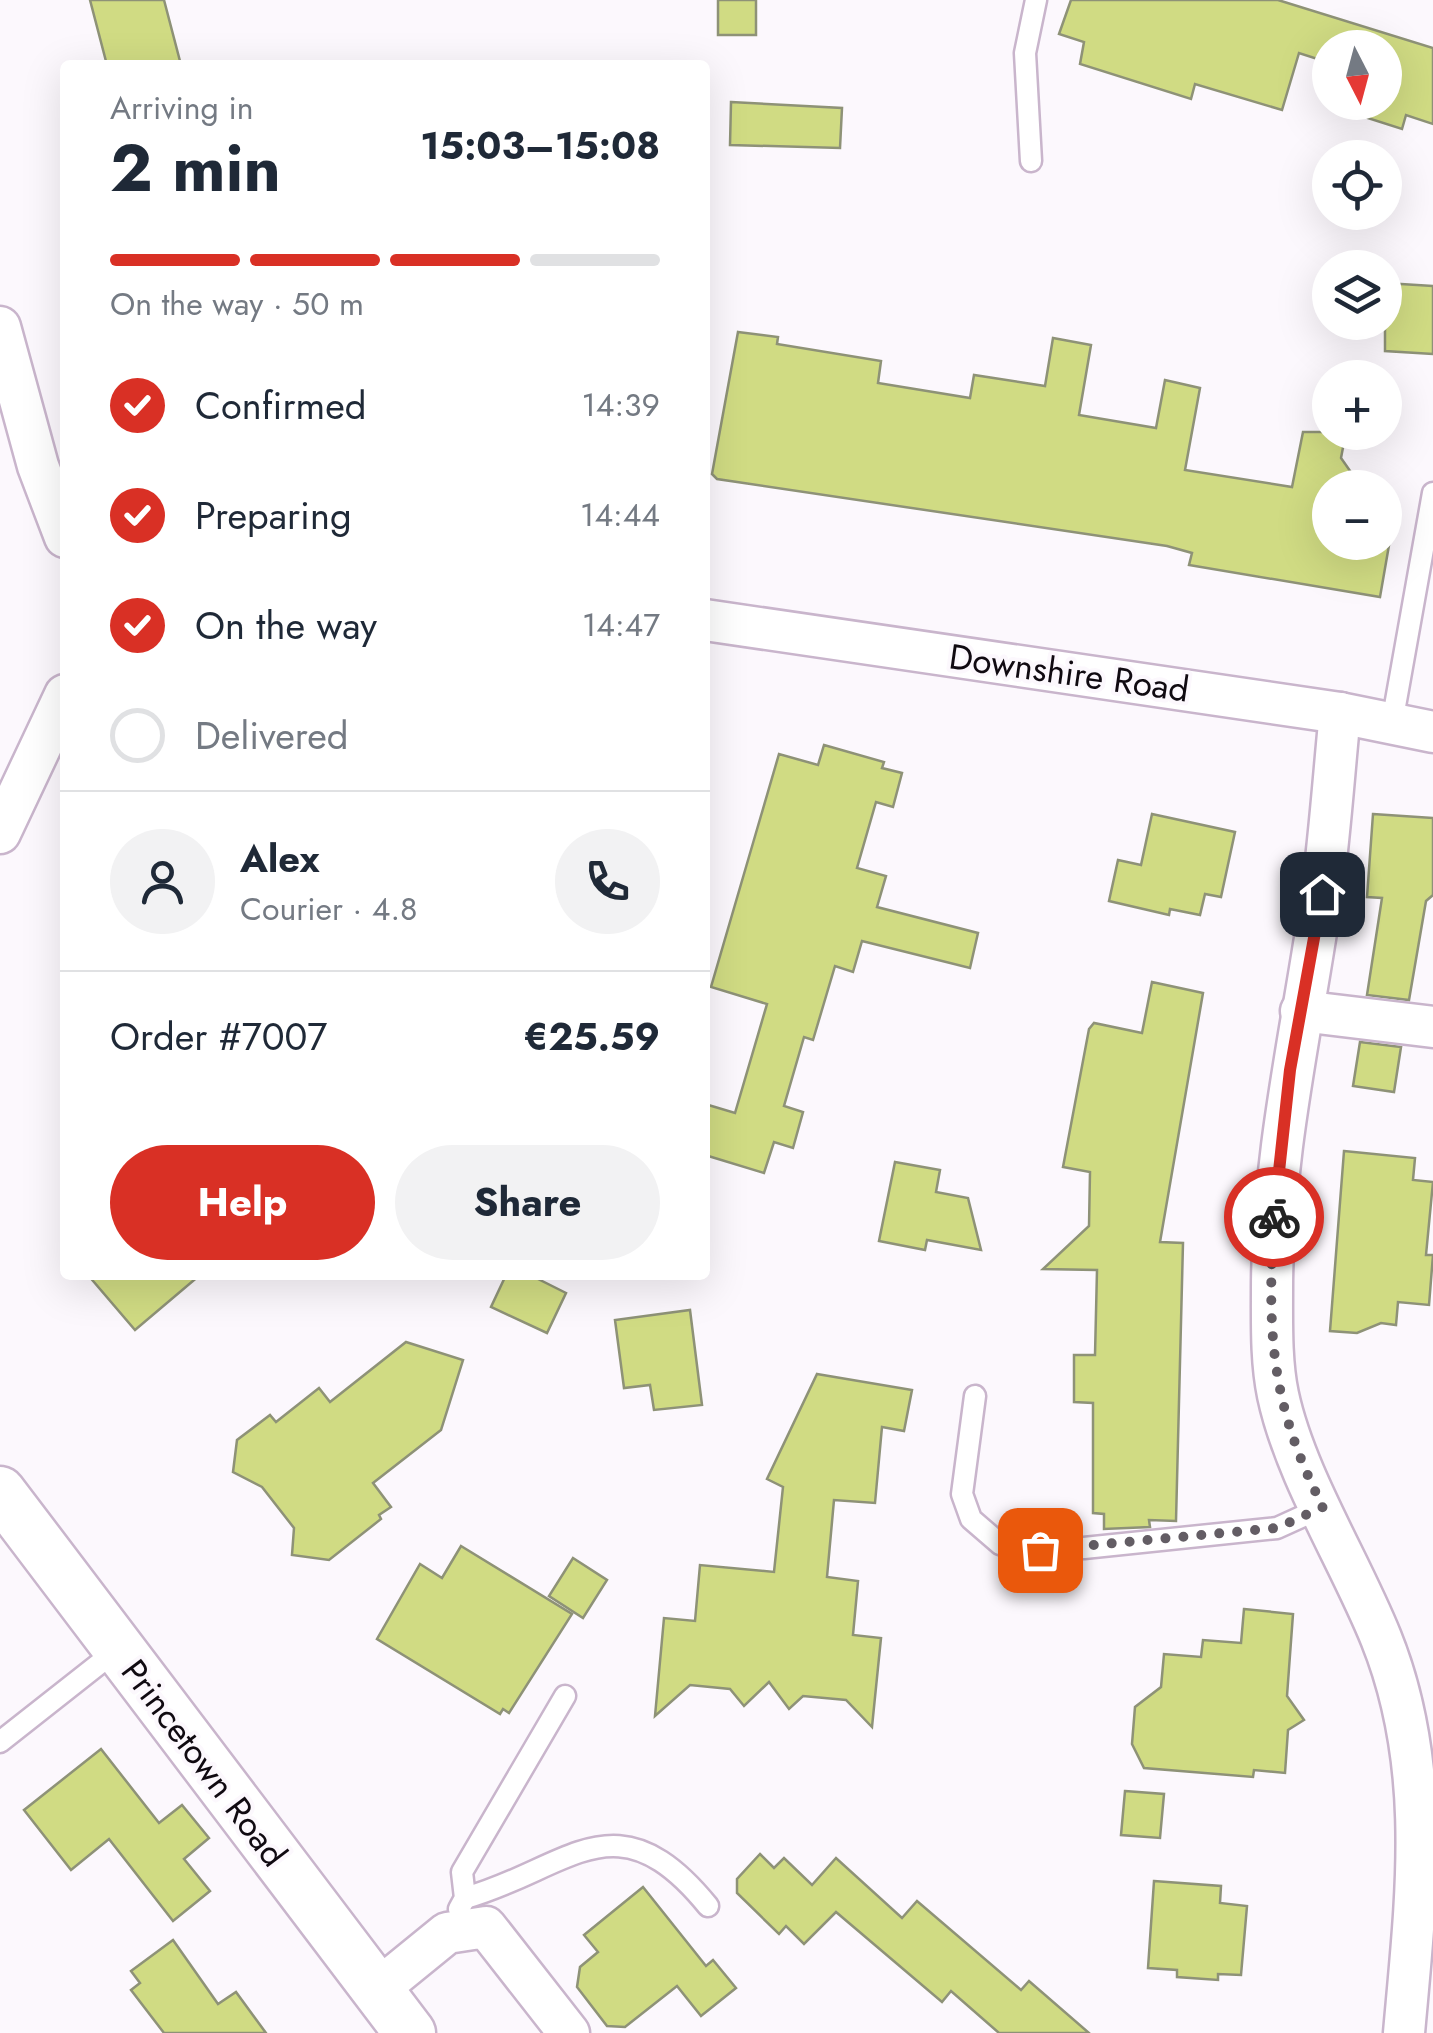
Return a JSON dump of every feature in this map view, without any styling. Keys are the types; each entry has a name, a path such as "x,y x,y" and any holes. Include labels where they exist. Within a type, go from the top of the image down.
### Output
{"street":[{"path":"0,328 38,466 60,524"},
{"name":"Downshire Road","path":"710,621 1340,713 1433,732"},
{"path":"0,833 60,706"},
{"path":"1340,713 1322,894 1278,1158 1272,1321 1278,1394 1298,1458 1323,1507 1397,1684 1416,1778 1419,1860 1404,2033"},
{"path":"1301,1010 1433,1027"},
{"name":"Princetown Road","path":"0,1492 410,2033"},
{"path":"378,1990 456,1916 486,1927 569,2033"}],"lane":[{"path":"1031,161 1025,53 1036,0"},
{"path":"1392,722 1433,492"},
{"path":"976,1396 962,1494 971,1520 1000,1544 1019,1550 1084,1548 1277,1528 1323,1507"},
{"path":"0,1742 118,1649"},
{"path":"456,1916 462,1872 565,1696"},
{"path":"456,1916 567,1854 624,1847 650,1853 680,1872 708,1906"}],"building":[{"path":"90,0 164,0 180,60 106,60"},
{"path":"718,0 756,0 756,35 718,35"},
{"path":"1071,0 1278,0 1375,30 1312,30 1312,57 1299,53 1282,110 1195,84 1191,99 1080,64 1084,42 1059,34"},
{"path":"1402,38 1433,48 1433,124 1406,115 1402,129 1374,120 1402,120"},
{"path":"731,102 842,108 840,148 730,145"},
{"path":"1402,284 1433,286 1433,354 1385,351 1385,340 1402,340"},
{"path":"738,332 778,337 777,344 881,361 878,383 970,398 974,375 1045,386 1053,338 1091,345 1079,415 1156,428 1165,380 1200,388 1185,470 1292,487 1303,432 1312,432 1312,450 1343,450 1341,458 1349,470 1312,470 1312,560 1386,560 1380,597 1189,565 1192,553 1167,546 717,479 712,474"},
{"path":"824,745 884,762 882,768 902,773 893,807 876,802 857,868 886,876 877,907 978,933 970,968 862,941 853,972 835,966 813,1040 804,1037 784,1106 803,1112 793,1148 774,1142 764,1173 710,1157 710,1106 735,1113 767,1004 711,987 779,754 818,765"},
{"path":"1152,814 1235,832 1221,897 1205,894 1200,915 1170,909 1169,915 1109,901 1118,860 1141,865"},
{"path":"1373,814 1433,818 1433,895 1426,901 1409,1000 1367,995 1382,898 1367,897"},
{"path":"1152,982 1203,993 1160,1242 1183,1243 1176,1521 1149,1520 1150,1527 1104,1529 1104,1514 1093,1513 1093,1403 1074,1402 1074,1355 1095,1355 1097,1270 1043,1269 1089,1226 1090,1172 1063,1167 1089,1029 1094,1023 1142,1033"},
{"path":"1360,1042 1401,1047 1394,1092 1353,1086"},
{"path":"1344,1151 1415,1158 1413,1180 1433,1182 1426,1255 1433,1255 1429,1305 1398,1302 1396,1325 1381,1323 1357,1333 1330,1331"},
{"path":"895,1162 940,1170 936,1192 968,1198 981,1250 927,1240 925,1250 879,1241"},
{"path":"92,1280 194,1280 135,1330"},
{"path":"504,1280 540,1280 566,1293 547,1333 491,1307"},
{"path":"690,1310 702,1405 654,1410 650,1385 624,1388 615,1320"},
{"path":"406,1342 463,1360 441,1430 373,1483 391,1507 379,1515 381,1519 329,1560 292,1555 294,1528 262,1487 233,1472 237,1440 270,1415 276,1422 319,1388 330,1402"},
{"path":"817,1374 912,1390 904,1431 882,1427 875,1503 834,1500 827,1577 858,1581 853,1635 881,1638 872,1727 846,1700 803,1696 789,1709 769,1682 744,1706 730,1689 690,1685 655,1716 664,1618 695,1621 700,1565 774,1572 783,1487 767,1479"},
{"path":"461,1546 572,1614 509,1713 503,1709 500,1714 377,1639 420,1564 442,1578"},
{"path":"573,1558 607,1580 583,1618 549,1596"},
{"path":"1244,1609 1293,1614 1287,1696 1304,1720 1288,1730 1285,1773 1254,1770 1253,1777 1144,1768 1132,1744 1135,1707 1161,1687 1164,1654 1201,1657 1203,1640 1241,1643"},
{"path":"101,1749 159,1823 182,1805 209,1838 184,1859 210,1891 173,1921 109,1839 71,1870 24,1810"},
{"path":"1125,1791 1164,1794 1160,1838 1121,1835"},
{"path":"760,1854 774,1868 784,1858 812,1885 836,1858 902,1918 917,1901 1021,1990 1029,1981 1089,2033 999,2033 951,1991 942,2002 836,1912 804,1944 786,1926 779,1934 737,1893 737,1879"},
{"path":"1154,1881 1221,1886 1220,1903 1247,1906 1241,1975 1218,1974 1218,1980 1177,1977 1177,1970 1148,1968"},
{"path":"643,1887 706,1966 713,1960 736,1988 701,2016 677,1986 625,2027 607,2026 577,1987 580,1967 598,1952 584,1935"},
{"path":"173,1940 218,2004 236,1992 266,2033 164,2033 131,1990 140,1983 131,1971"}],"way so far":[{"path":"1040,1550 1277,1528 1323,1507 1298,1458 1278,1394 1272,1321 1274,1217"}],"route":[{"path":"1274,1217 1290,1070 1322,894"}]}
